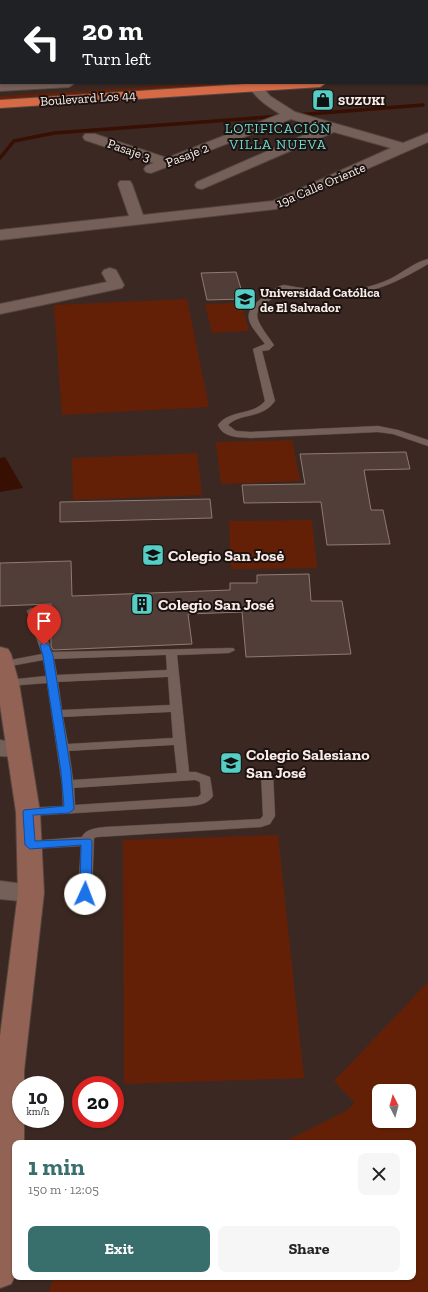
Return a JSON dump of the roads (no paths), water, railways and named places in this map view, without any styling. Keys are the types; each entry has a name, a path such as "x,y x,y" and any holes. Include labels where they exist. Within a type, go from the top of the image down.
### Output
{"highway":[{"name":"Boulevard Los 44","path":"0,94 152,84"},
{"name":"Boulevard Los 44","path":"0,104 304,84"}],"street":[{"path":"0,87 52,84"},
{"path":"255,87 265,99 290,115 405,148"},
{"name":"Pasaje 2","path":"151,169 290,115"},
{"path":"202,184 333,127"},
{"name":"Pasaje 3","path":"90,137 168,163"},
{"name":"19a Calle Oriente","path":"0,235 276,205 428,137"},
{"path":"125,184 138,221"},
{"path":"0,309 116,284 110,273"},
{"path":"2,1257 9,1186 5,1070 31,892 28,812 9,748 4,667"},
{"path":"0,890 31,892"}],"lane":[{"path":"428,261 401,277 378,287 354,293 332,295 284,287 256,306 253,309 252,316 270,345 266,348 256,349 270,401 259,410 228,420 223,425 228,432 250,435 378,429 395,432 428,443"},
{"path":"32,610 48,656 68,784 69,809"},
{"path":"4,667 48,656 229,650"},
{"path":"171,652 183,776"},
{"path":"4,667 52,679 173,674"},
{"path":"57,714 177,708"},
{"path":"62,748 180,741"},
{"path":"85,894 88,836 105,831 261,823 266,821 269,816 267,773"},
{"path":"28,812 190,802 201,800 207,796 206,780 196,776 68,784"},
{"path":"30,845 87,841"}],"waterway":[{"path":"296,115 423,105"},
{"path":"0,158 14,141 54,133 282,116"}],"place":[{"name":"SUZUKI","path":"323,100"},
{"name":"Universidad Católica de El Salvador","path":"245,299"},
{"name":"Colegio San Josė","path":"153,555"},
{"name":"Colegio San José","path":"142,604"},
{"name":"Colegio Salesiano San José","path":"231,763"}],"district":[{"name":"LOTIFICACIÓN VILLA NUEVA","path":"278,136"}]}
